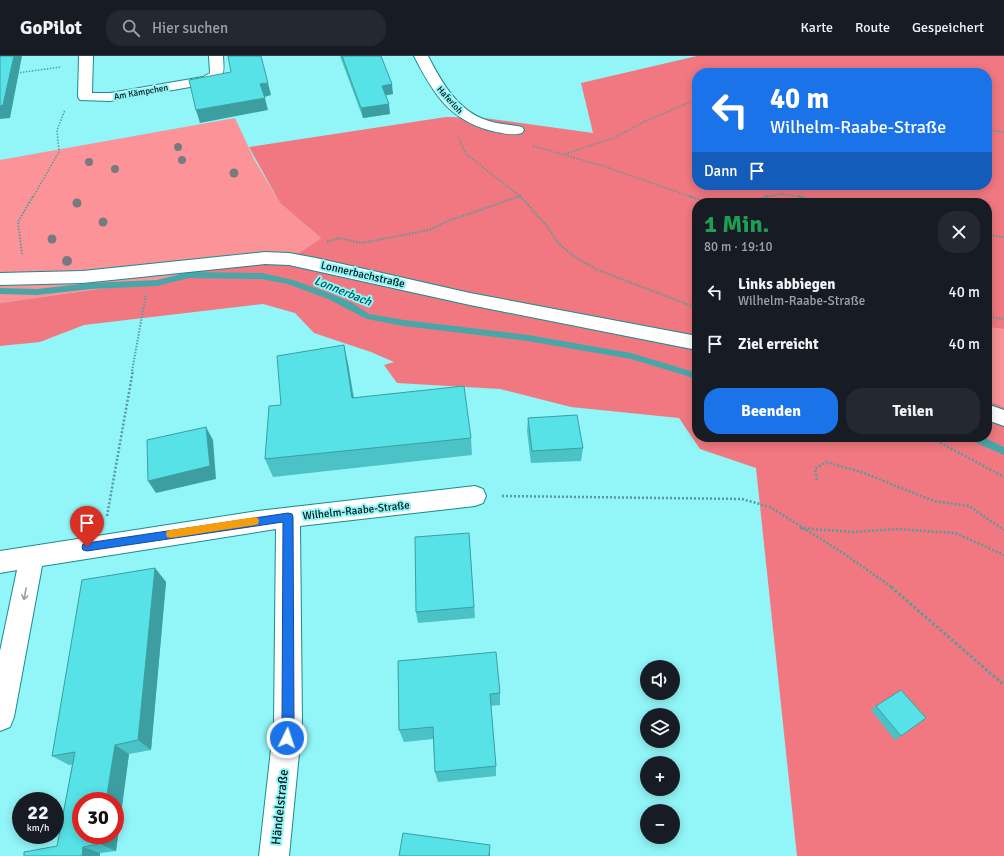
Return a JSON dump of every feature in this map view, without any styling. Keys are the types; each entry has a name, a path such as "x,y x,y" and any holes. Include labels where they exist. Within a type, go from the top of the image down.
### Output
{"street":[{"name":"Am Kämpchen","path":"86,60 85,96 110,97 207,80 217,74 216,56"},
{"name":"Haferloh","path":"421,56 433,80 444,96 465,116 493,127 517,130"},
{"name":"Lonnerbachstraße","path":"0,279 83,277 265,258 289,259 470,299 692,342"},
{"path":"992,414 1004,418"},
{"name":"Wilhelm-Raabe-Straße","path":"0,562 288,517 475,496"},
{"name":"Händelstraße","path":"274,856 288,723 288,517"},
{"path":"0,717 32,556"}],"path":[{"path":"16,73 86,60"},
{"path":"565,154 613,138 646,121 692,101"},
{"path":"25,279 18,222 59,152 57,130 66,109"},
{"path":"692,306 598,270 578,259 560,245 546,225 520,196 466,154 458,137 493,127 525,144 565,154 620,171 695,198"},
{"path":"992,131 1004,132"},
{"path":"764,198 772,195 790,195 806,198"},
{"path":"325,242 339,238 361,243 429,230 448,221 520,196"},
{"path":"992,236 1004,237"},
{"path":"108,510 144,304"},
{"path":"992,318 1004,319"},
{"path":"939,442 1004,477"},
{"path":"817,480 815,469 826,462 861,472 934,501 969,506 1004,530"},
{"path":"475,496 742,499 770,507 899,592 1004,685"},
{"path":"800,528 853,532 897,529 955,533 1004,555"}],"shaded area":[{"path":"697,56 1004,56 1004,329 992,328 992,198 692,198 692,437 679,418 571,407 500,389 397,383 384,365 394,362 371,352 314,333 295,313 263,304 84,325 40,342 0,346 0,303 148,282 238,261 299,253 321,238 280,203 249,147 446,117 484,118 593,133 581,83"},
{"path":"235,118 254,159 280,203 321,238 299,253 238,261 148,282 0,303 0,160"},
{"path":"992,328 1004,329 1004,407 992,402"},
{"path":"992,402 1004,407 1004,856 797,856 756,468 700,449 695,442 992,442"}],"building":[{"path":"0,56 14,56 3,105 0,106"},
{"path":"228,56 261,56 268,83 260,84 265,98 196,110 189,80 231,72"},
{"path":"342,56 381,56 392,84 382,86 389,104 361,108"},
{"path":"344,345 352,398 464,386 471,438 265,459 269,406 281,405 277,356"},
{"path":"577,415 583,448 532,451 528,418"},
{"path":"206,427 210,466 148,481 147,440"},
{"path":"469,533 474,607 416,612 415,537"},
{"path":"155,568 138,740 115,745 107,792 72,792 72,844 100,844 83,847 82,856 24,856 24,852 57,846 57,844 64,844 64,809 75,752 52,756 82,580"},
{"path":"496,652 500,693 490,694 496,766 435,772 433,727 399,730 398,661"},
{"path":"901,690 926,718 901,736 876,706"},
{"path":"403,833 490,845 489,856 399,856"}],"waterway":[{"name":"Lonnerbach","path":"0,291 37,292 91,286 157,283 189,275 262,276 290,282 331,297 349,305 367,316 404,323 528,338 631,356 692,374"},
{"name":"Lonnerbach","path":"984,442 1004,451"}],"slow traffic":[{"path":"171,534 255,521"}],"route":[{"path":"87,547 288,517 287,738"}]}
